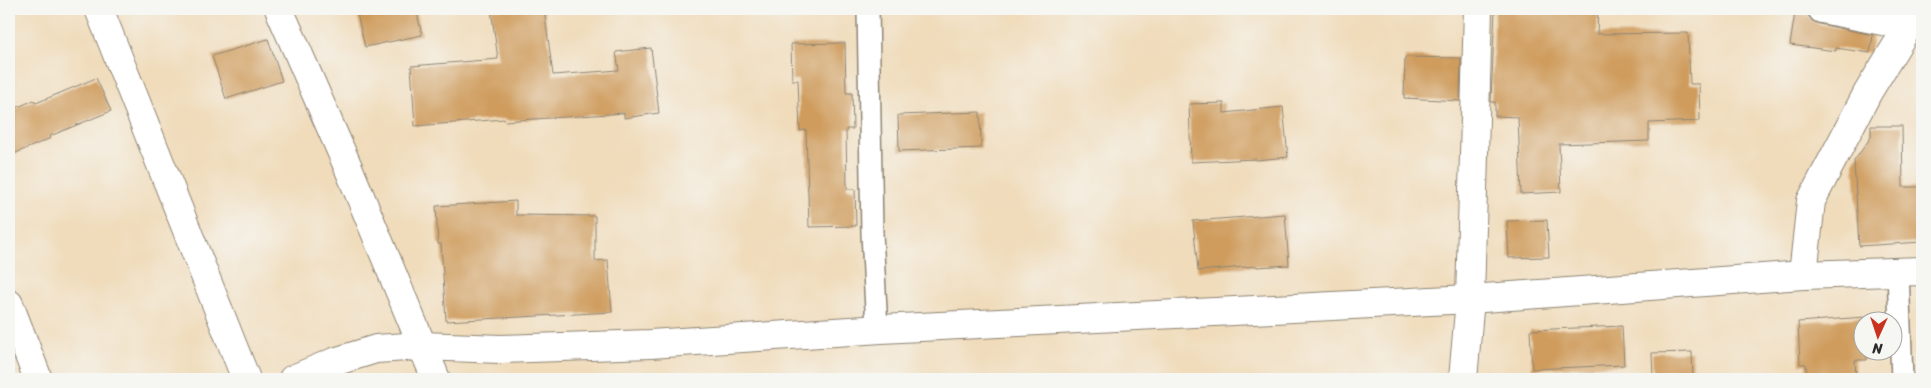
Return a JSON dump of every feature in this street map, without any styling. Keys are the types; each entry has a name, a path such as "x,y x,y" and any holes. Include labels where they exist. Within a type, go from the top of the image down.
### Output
{"street":[{"path":"99,9 246,379"},
{"path":"279,9 348,167 436,379"},
{"path":"1463,379 1470,299 1478,9"},
{"path":"1802,275 1811,201 1868,92 1914,17 1822,9"},
{"path":"293,379 334,362 376,349 422,346 501,349 650,344 877,329 1470,299 1802,275 1910,271"},
{"path":"9,304 38,379"}],"lane":[{"path":"868,9 872,233 877,329"},
{"path":"1902,379 1910,271"}],"building":[{"path":"356,9 416,9 422,35 365,47"},
{"path":"491,9 544,9 553,75 619,70 616,52 651,48 659,113 624,118 624,113 415,126 411,66 498,59"},
{"path":"1495,9 1598,9 1597,34 1688,33 1690,84 1699,84 1700,121 1649,123 1649,141 1559,144 1561,192 1521,194 1518,117 1495,116 1495,102 1491,102"},
{"path":"1795,13 1808,15 1812,21 1819,24 1873,35 1870,53 1836,48 1836,51 1790,45"},
{"path":"268,39 282,81 226,99 212,56"},
{"path":"845,43 846,93 852,93 853,129 846,129 847,189 855,189 856,226 809,227 806,130 800,131 798,80 792,80 791,44"},
{"path":"1405,57 1461,58 1460,101 1404,98"},
{"path":"96,78 111,111 50,136 51,138 9,156 9,111 34,100 36,103"},
{"path":"1224,103 1224,113 1283,107 1288,157 1191,162 1189,104"},
{"path":"980,112 981,148 899,151 898,115"},
{"path":"1871,126 1902,126 1903,187 1922,187 1922,242 1859,246 1854,161 1871,137"},
{"path":"516,201 516,215 595,216 595,261 608,260 612,312 446,321 441,244 438,244 436,206"},
{"path":"1285,214 1289,265 1198,271 1193,221"},
{"path":"1547,220 1549,257 1509,258 1507,221"},
{"path":"1854,318 1856,379 1807,379 1806,364 1800,364 1798,322"},
{"path":"1622,326 1624,365 1532,369 1530,330"},
{"path":"1692,352 1693,379 1653,379 1652,353"}]}
